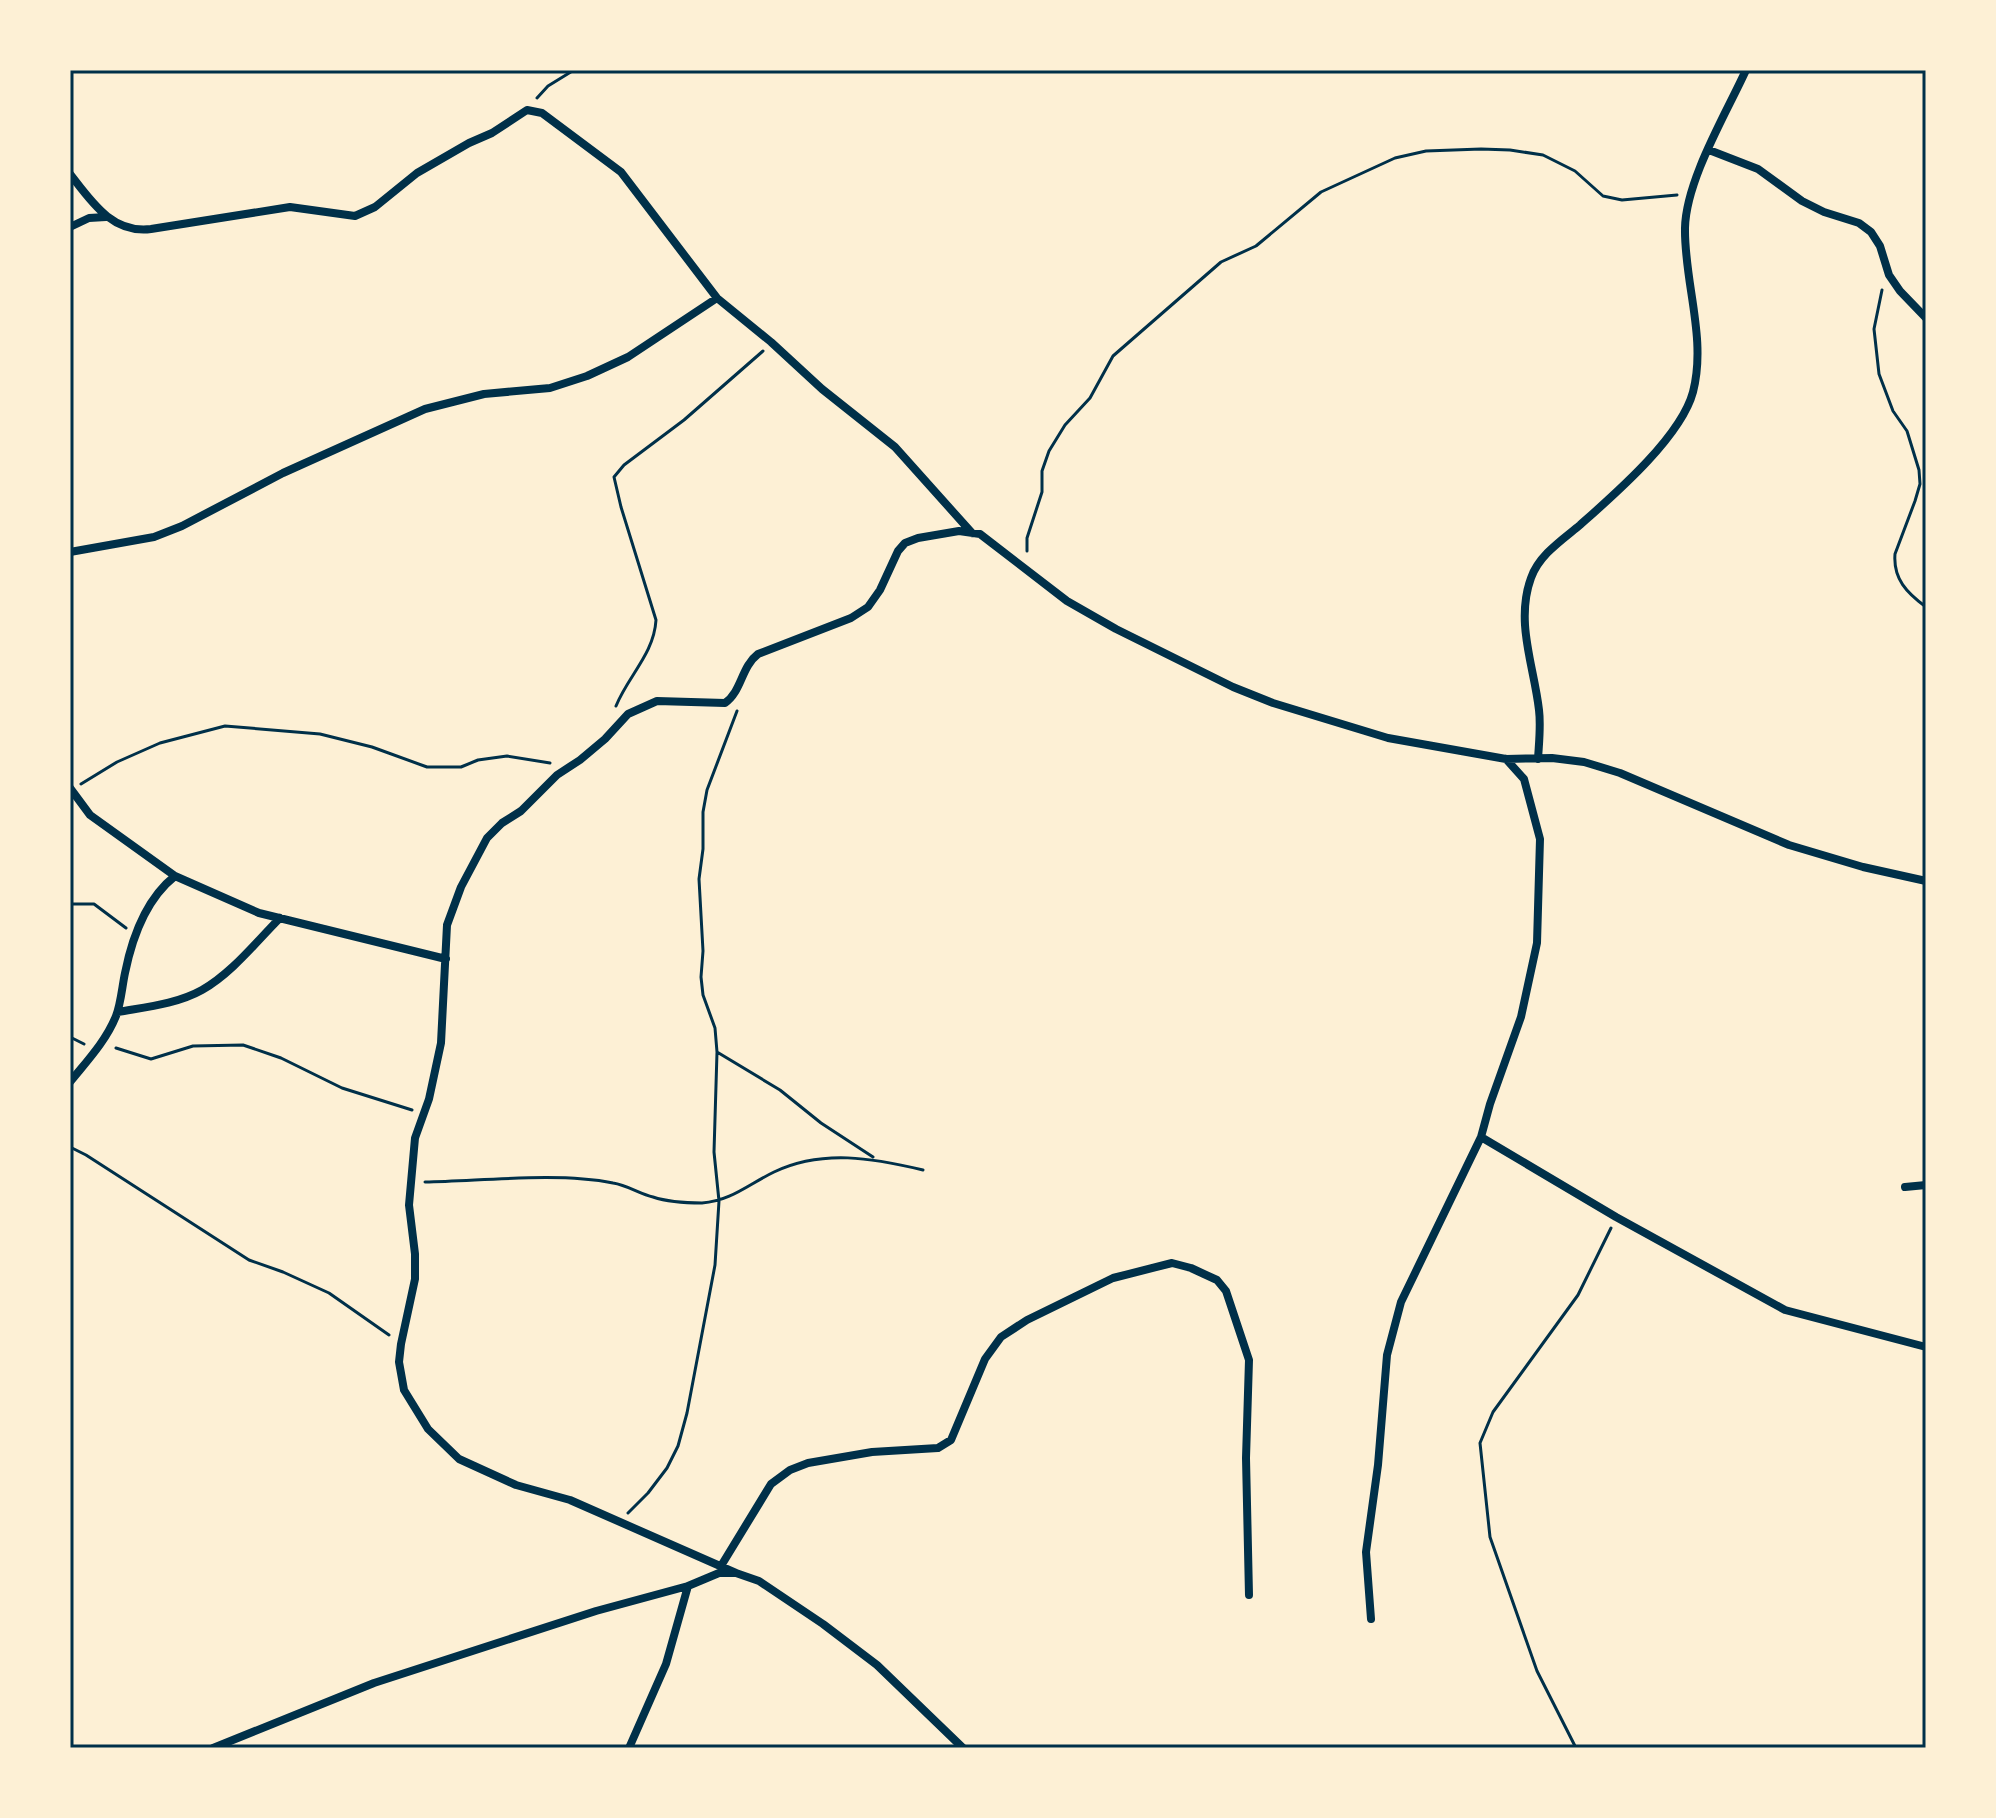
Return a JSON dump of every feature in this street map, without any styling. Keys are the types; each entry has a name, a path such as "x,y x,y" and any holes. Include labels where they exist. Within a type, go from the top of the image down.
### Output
{"street":[{"path":"1538,759 1539,708 1524,616 1531,577 1545,555 1663,445 1693,392 1697,352 1685,228 1690,195 1746,70"},
{"path":"70,174 106,217 138,231 290,207 355,216 375,207 417,173 492,133 527,110 542,113 621,172 717,298 895,447 972,533"},
{"path":"1709,150 1771,176 1802,201 1859,223 1871,232 1880,246 1889,275 1926,318"},
{"path":"70,227 89,218 106,217"},
{"path":"70,552 154,537 182,526 283,473 425,409 484,394 550,388 587,376 628,357 717,298"},
{"path":"963,1748 877,1665 759,1581 570,1500 516,1485 459,1459 428,1429 404,1390 399,1362 415,1279 410,1182 415,1138 441,1043 447,925 461,887 487,838 502,823 521,811 557,775 605,739 628,714 657,701 717,704 731,699 748,661 758,654 851,618 868,607 905,543 959,531 980,534 1067,601 1116,629 1260,698 1388,738 1506,759 1584,762 1620,773 1789,845 1863,867 1926,881"},
{"path":"1371,1619 1366,1552 1378,1465 1387,1355 1401,1302 1481,1137 1521,1017 1537,943 1540,839 1524,779 1506,759"},
{"path":"71,789 90,815 175,876 259,913 446,959"},
{"path":"70,1082 101,1043 118,1012 125,970 136,936 162,886 175,876"},
{"path":"118,1012 173,1001 203,989 224,974 280,918"},
{"path":"1481,1137 1616,1217 1785,1310 1926,1347"},
{"path":"1905,1187 1926,1185"},
{"path":"721,1566 771,1484 790,1470 808,1463 872,1452 938,1448 951,1440 985,1359 1001,1337 1027,1320 1113,1278 1172,1263 1217,1280 1226,1291 1249,1360 1246,1484 1249,1595"},
{"path":"213,1748 374,1683 596,1611 688,1586 719,1573 736,1573"},
{"path":"629,1748 666,1664 688,1586"}],"path":[{"path":"527,110 548,86 574,70"},
{"path":"1026,567 1027,538 1042,492 1042,471 1049,451 1065,425 1090,398 1113,356 1221,262 1256,246 1321,192 1395,158 1426,151 1481,149 1543,155 1575,171 1603,196 1622,200 1690,195"},
{"path":"1889,275 1877,304 1874,346 1887,397 1907,431 1920,484 1895,554 1894,566 1899,581 1908,593 1926,607"},
{"path":"614,713 626,687 641,666 655,631 656,620 614,477 624,465 684,420 771,342"},
{"path":"620,1521 648,1493 667,1468 678,1446 715,1265 719,1201 714,1152 717,1052 715,1028 703,995 701,977 703,951 699,879 707,790 739,704"},
{"path":"71,789 117,762 160,743 225,726 320,734 372,747 427,767 461,767 478,760 507,756 570,767"},
{"path":"70,904 94,904 136,936"},
{"path":"101,1043 151,1059 193,1046 243,1045 281,1058 342,1088 424,1114"},
{"path":"717,1052 780,1090 821,1123 876,1158"},
{"path":"70,1147 249,1260 329,1293 401,1344"},
{"path":"410,1182 549,1178 615,1183 654,1198 683,1202 719,1201 798,1163 835,1158 876,1158 923,1170"},
{"path":"1576,1748 1537,1671 1490,1537 1480,1443 1493,1412 1578,1295 1616,1217"}]}
